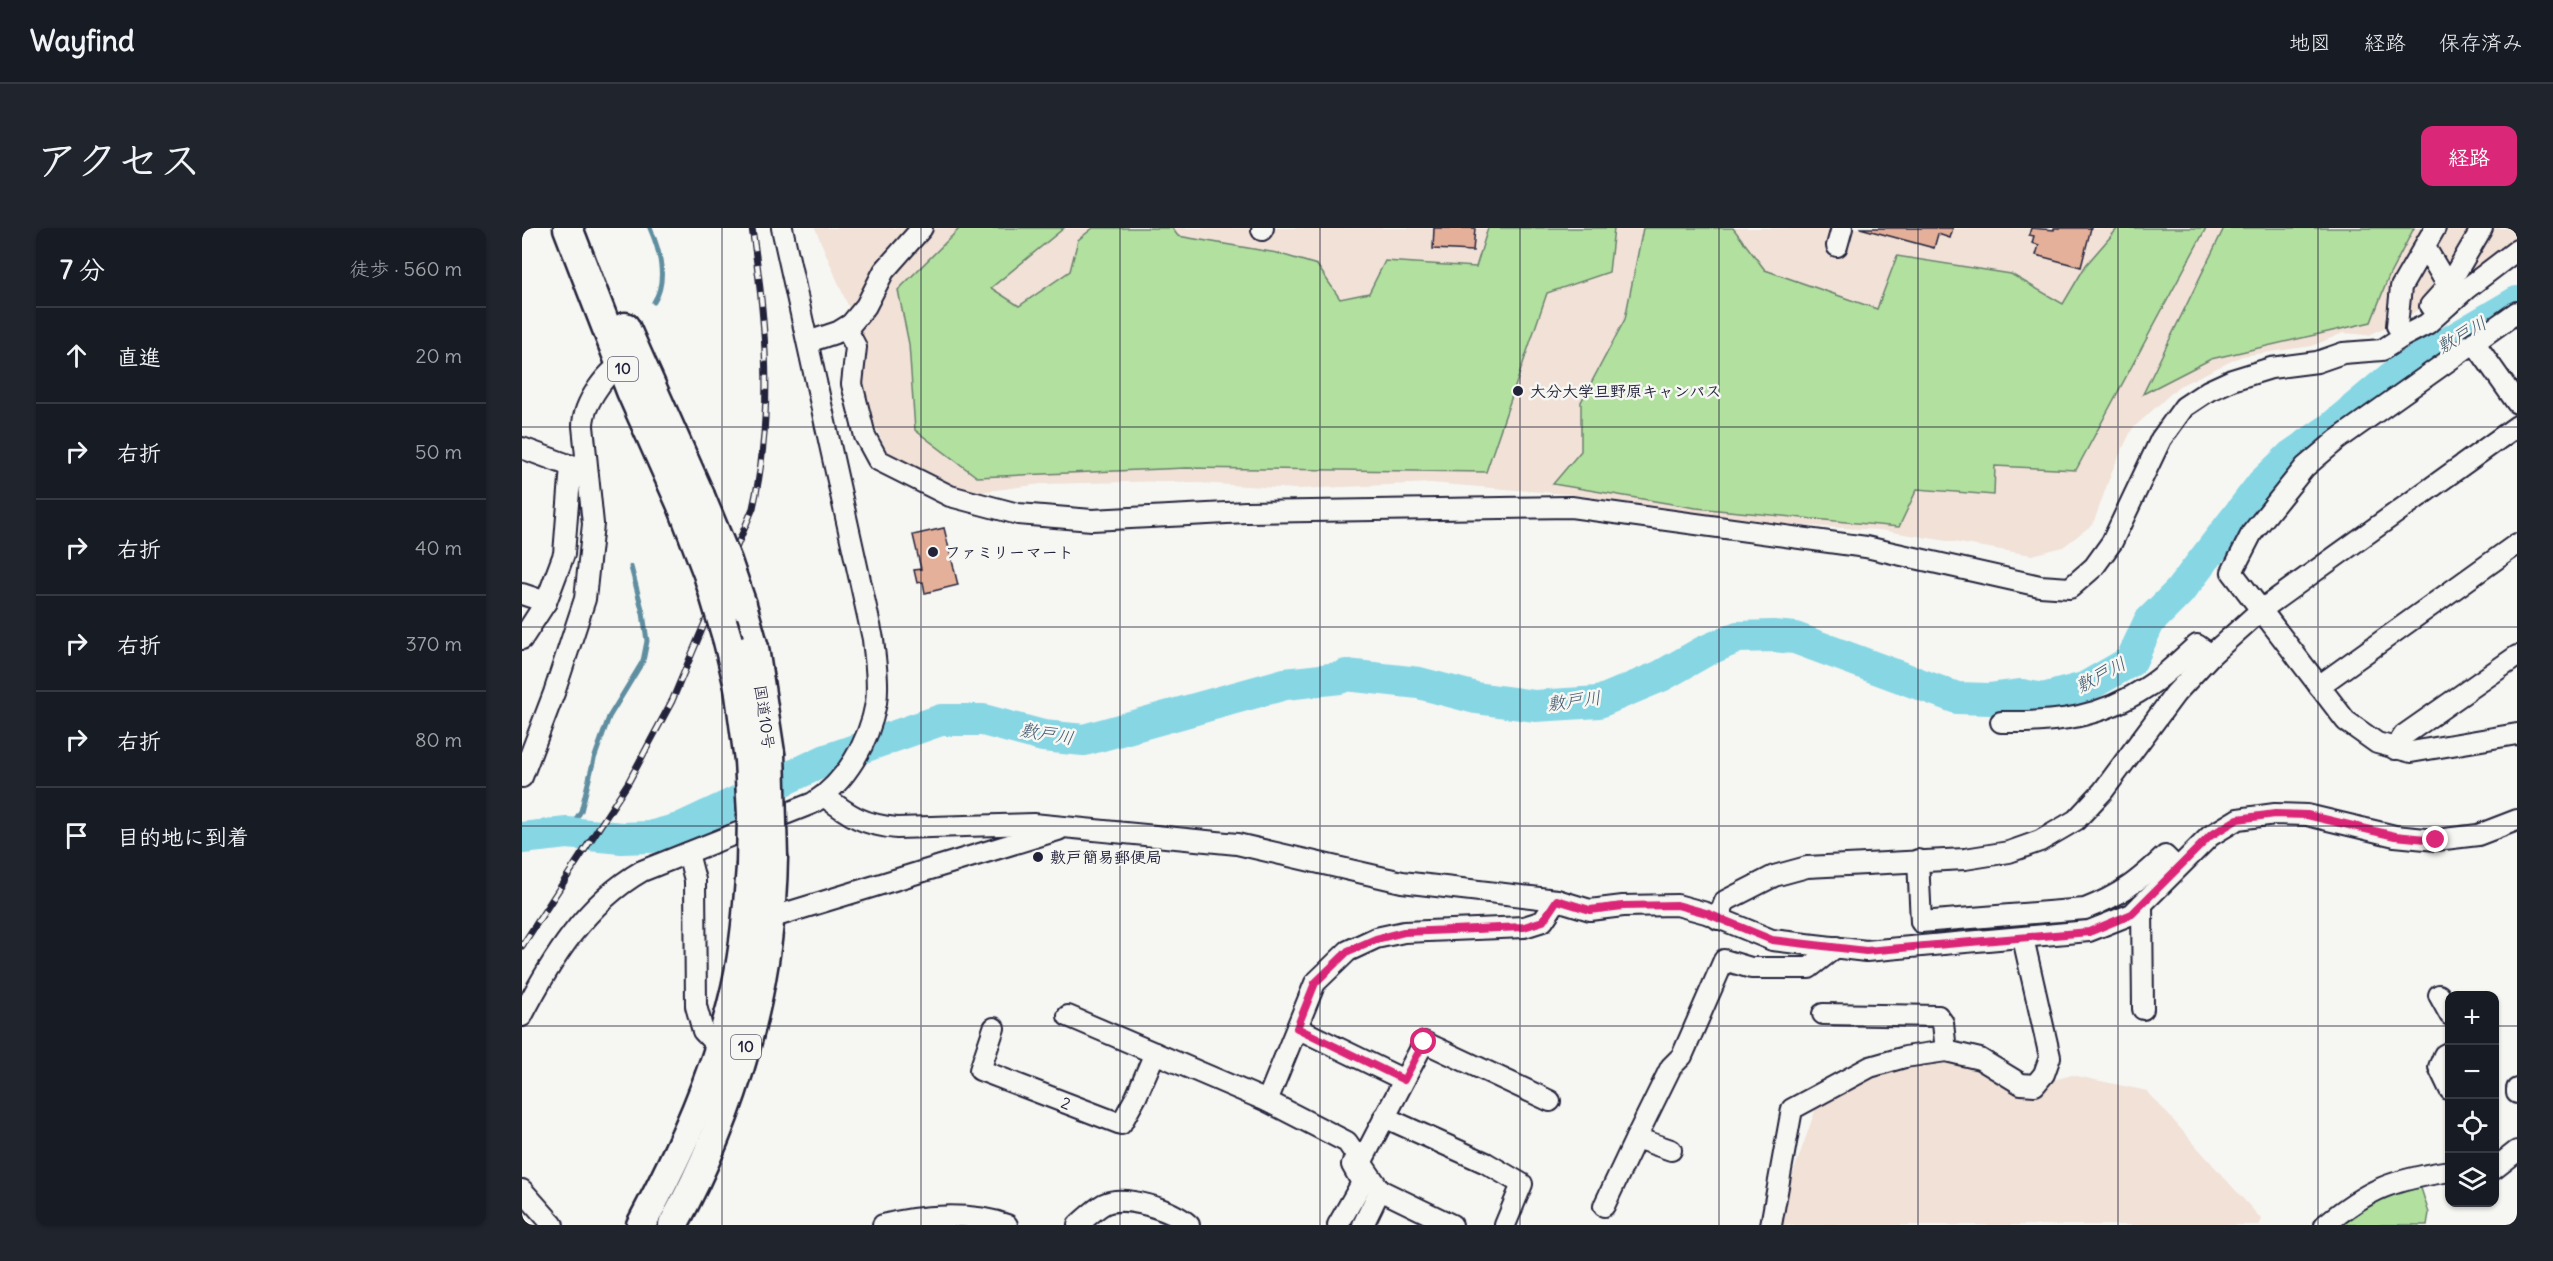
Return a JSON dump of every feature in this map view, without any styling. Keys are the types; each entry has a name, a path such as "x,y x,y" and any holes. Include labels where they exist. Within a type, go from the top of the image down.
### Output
{"highway":[{"name":"国道10号","path":"568,228 692,502 723,548 742,605 756,659 760,756 752,814 770,918 755,1006 739,1071 713,1144 673,1225"},
{"name":"国道10号","path":"578,228 631,363"},
{"name":"国道10号","path":"692,502 708,574 760,756"},
{"name":"国道10号","path":"642,1225 681,1146 719,1048 741,961 762,862"}],"street":[{"path":"522,1016 544,976 572,935 597,904 623,882 642,871 799,810 824,796 851,765 866,737 877,689 873,639 782,228"},
{"path":"808,342 846,328 861,314 884,271 922,228"},
{"path":"2434,228 2401,287 2397,326 2425,312 2448,286 2482,228"},
{"path":"2425,247 2448,286"},
{"path":"846,328 856,347 852,384 865,436 878,460 950,496 1018,514 1092,520 1246,512 1570,507 1866,547 2040,586 2070,588 2094,567 2112,542 2161,439 2184,406 2224,384 2271,368 2317,362 2343,353 2382,350 2402,336 2427,324 2466,289 2517,250"},
{"path":"2517,312 2337,440 2305,467 2252,532 2232,572 2346,721 2377,743 2411,752 2517,734"},
{"path":"2474,342 2517,403"},
{"path":"522,639 546,602 564,554 579,465 585,410 593,395 631,363"},
{"path":"1718,919 1725,901 1774,876 1807,867 1965,859 2009,852 2040,841 2076,820 2103,790 2175,694 2211,655 2261,610 2517,426"},
{"path":"522,448 579,465"},
{"path":"522,777 554,693 585,598 593,531 579,465"},
{"path":"2319,686 2517,544"},
{"path":"522,594 546,602"},
{"path":"2001,722 2037,723 2079,718 2118,704 2149,687 2197,645 2211,655"},
{"path":"2394,749 2404,735 2517,656"},
{"path":"824,796 849,816 880,826 897,828 1033,824 1072,826 1254,846 1402,882 1557,900 1590,910 1623,906 1677,905 1772,940 1866,951 2089,932 2137,909 2176,867 2210,836 2238,819 2275,814 2307,815 2395,836 2436,840 2478,835 2517,820"},
{"path":"770,918 1072,826"},
{"path":"688,853 695,880 696,1006 703,1030 719,1048"},
{"path":"1918,860 1921,922 2085,909 2109,900 2135,885 2165,855 2176,867"},
{"path":"1267,1101 1315,983 1348,951 1376,939 1404,932 1524,927 1543,921 1557,900"},
{"path":"2137,909 2143,1009"},
{"path":"1771,1225 1792,1109 1870,1067 1905,1057 1946,1051 1980,1059 2021,1084 2035,1085 2044,1074 2050,1057 2024,938"},
{"path":"1604,1206 1671,1067 1682,1056 1724,960 1751,968 1809,968 1836,947"},
{"path":"2439,995 2445,1006"},
{"path":"1823,1014 1938,1016 1943,1023 1946,1051"},
{"path":"1068,1016 1267,1101 1347,1142 1380,1190 1452,1225"},
{"name":"2","path":"994,1028 980,1070 1122,1124 1155,1053"},
{"path":"1297,1028 1404,1080"},
{"path":"1338,1225 1362,1183 1352,1165 1359,1159 1384,1117 1424,1042 1550,1101"},
{"path":"2445,1054 2439,1067 2445,1080"},
{"path":"1384,1117 1486,1163 1522,1184 1505,1225"},
{"path":"1636,1138 1671,1150"},
{"path":"2499,1165 2517,1151"},
{"path":"2325,1225 2360,1198 2385,1185 2445,1172"},
{"path":"522,1190 552,1225"},
{"path":"1363,1225 1380,1190"},
{"path":"1078,1225 1103,1204 1116,1201 1155,1207 1182,1219 1189,1225"},
{"path":"883,1225 906,1219 930,1217 980,1219 1007,1225"}],"shaded area":[{"name":"大分大学旦野原キャンパス","path":"815,228 2517,228 2517,241 2407,317 2369,335 2343,333 2312,346 2242,356 2179,386 2132,429 2112,471 2093,524 2063,547 2032,555 1880,530 1760,523 1578,495 1431,483 1297,489 1168,481 1041,484 973,493 888,454 862,396 860,334"},
{"path":"1936,1052 2035,1085 2072,1075 2147,1091 2262,1220 2259,1225 1775,1225 1821,1094"}],"green space":[{"path":"960,228 1064,228 991,288 1019,306 1070,271 1078,240 1093,228 1172,228 1178,236 1277,253 1317,265 1340,299 1369,293 1385,261 1476,267 1488,228 1614,228 1609,272 1547,293 1486,472 1186,468 977,477 915,430 909,344 898,290"},
{"path":"1643,228 1733,228 1765,270 1877,309 1897,256 2011,274 2063,304 2086,265 2118,228 2206,228 2076,470 1995,466 1994,495 1917,489 1899,527 1696,508 1553,484 1581,451 1581,402 1625,319"},
{"path":"2224,228 2414,228 2389,276 2371,322 2211,359 2143,394"},
{"path":"2419,1182 2429,1213 2427,1225 2315,1225 2327,1217"}],"building":[{"path":"1434,228 1475,228 1473,251 1433,249"},
{"path":"1860,228 1953,228 1950,238 1938,234 1934,248"},
{"path":"2031,228 2054,230 2054,228 2091,228 2081,267 2036,255 2039,245 2032,243 2034,236 2029,235"},
{"name":"ファミリーマート","path":"944,528 958,585 925,593 923,582 917,583 914,570 921,569 913,535"}],"waterway":[{"path":"650,228 657,246 662,275 654,302"},
{"name":"敷戸川","path":"522,838 567,833 622,838 650,837 679,829 826,760 941,720 983,720 1043,736 1084,740 1285,684 1340,678 1346,675 1419,683 1476,698 1535,706 1599,702 1661,676 1705,651 1738,637 1795,638 1957,698 1990,699 2022,695 2043,699 2084,688 2131,661 2149,622 2179,592 2262,484 2291,456 2330,429 2398,372 2517,302"},
{"path":"567,833 581,811 594,759 609,717 643,661 647,641 643,613 631,567"}],"railway":[{"path":"522,946 628,783 672,701 753,508 764,438 766,368 761,298 752,228"}],"place":[{"name":"大分大学旦野原キャンパス","path":"1518,391"},
{"name":"ファミリーマート","path":"933,552"},
{"name":"敷戸簡易郵便局","path":"1038,857"}],"route":[{"path":"1424,1042 1404,1080 1297,1028 1315,983 1348,951 1376,939 1404,932 1524,927 1543,921 1557,900 1590,910 1623,906 1677,905 1706,913 1772,940 1866,951 2089,932 2132,914 2187,856 2210,836 2238,819 2275,814 2307,815 2395,836 2436,840"}]}
